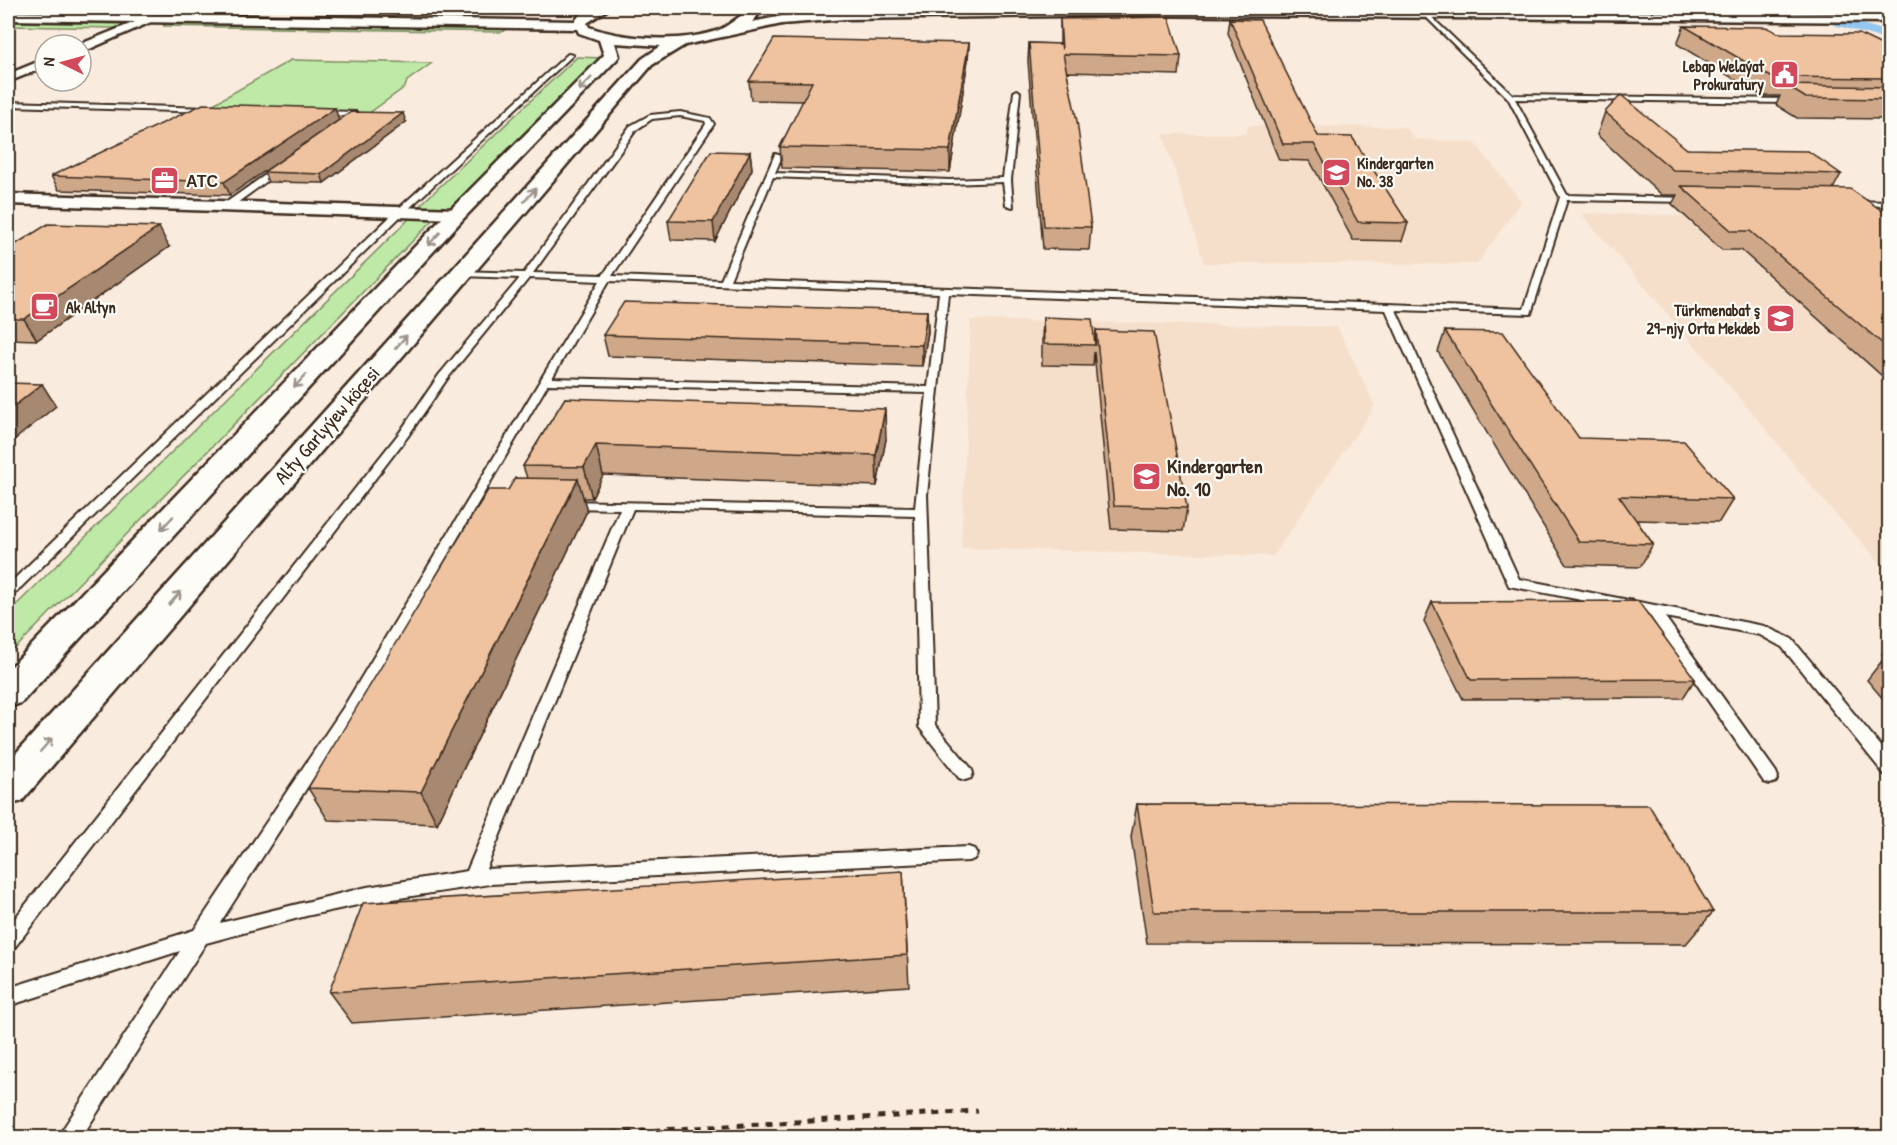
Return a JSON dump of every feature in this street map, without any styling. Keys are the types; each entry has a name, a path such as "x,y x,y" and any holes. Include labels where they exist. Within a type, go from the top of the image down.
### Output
{"main road":[{"path":"232,8 598,10"},
{"path":"735,29 751,16 745,8"},
{"path":"1624,8 1890,12"},
{"path":"581,25 587,15 598,10"},
{"path":"581,25 584,30 606,38 656,42 683,40 782,20 856,15 1422,10 1890,18"},
{"path":"8,16 581,25"},
{"path":"8,693 457,214 612,56 606,38"},
{"name":"Alty Garlyýew köçesi","path":"8,789 647,62 683,40"}],"street":[{"path":"93,43 154,18"},
{"path":"8,78 33,68"},
{"path":"8,199 457,214"}],"lane":[{"path":"461,273 1528,312 1564,197 1511,97 1422,10"},
{"path":"8,592 400,212 570,55"},
{"path":"1010,205 1007,180 1017,92"},
{"path":"1511,97 1807,101"},
{"path":"8,104 216,110"},
{"path":"309,113 356,114 337,127"},
{"path":"8,941 397,443 443,377 527,275 633,129 650,117 680,114 708,119 710,124 606,278 545,381 479,502 348,712 68,1137"},
{"path":"724,283 772,175 778,156"},
{"path":"227,206 292,160"},
{"path":"772,175 949,182 1007,180"},
{"path":"1564,197 1703,200"},
{"path":"1843,203 1890,204"},
{"path":"944,291 921,495 927,727 965,773"},
{"path":"1390,308 1514,583 1764,631 1786,643 1890,769"},
{"path":"545,381 933,390"},
{"path":"556,504 921,512"},
{"path":"473,878 628,506"},
{"path":"1652,609 1770,777"},
{"path":"8,997 202,935 419,884 473,878 968,854"}],"path":[{"path":"528,1137 978,1111"}],"shaded area":[{"name":"Kindergarten No. 38","path":"1248,126 1405,127 1415,139 1475,143 1521,201 1477,264 1204,263 1163,134 1246,134"},
{"name":"Türkmenabat ş 29-njy Orta Mekdeb","path":"1581,213 1889,221 1889,572 1819,496 1756,417"},
{"name":"Kindergarten No. 10","path":"971,320 1337,327 1375,406 1273,556 961,548"}],"green space":[{"path":"8,22 125,24 115,28 8,26"},
{"path":"171,22 508,28 502,32 163,26"},
{"path":"577,57 601,58 448,210 416,209"},
{"path":"291,60 432,63 407,81 405,87 365,116 199,112"},
{"path":"409,219 434,219 8,656 8,613"}],"building":[{"path":"1169,17 1181,56 1063,54 1077,121 1091,227 1044,226 1029,43 1061,44 1062,50 1060,19"},
{"path":"1230,19 1260,20 1318,136 1352,137 1408,223 1358,222 1314,144 1283,144"},
{"path":"1684,26 1766,27 1778,33 1859,34 1890,49 1890,78 1771,77"},
{"path":"774,39 969,43 950,150 780,147 812,82 749,81"},
{"path":"1785,85 1890,87 1890,99 1806,98"},
{"path":"1621,95 1687,149 1808,151 1841,174 1673,170 1605,112"},
{"path":"203,104 335,108 224,182 51,176"},
{"path":"351,112 403,113 321,174 264,172"},
{"path":"711,151 750,152 713,222 668,221"},
{"path":"1681,186 1850,189 1890,216 1890,350 1750,231 1732,231"},
{"path":"48,224 159,227 24,319 8,319 8,249"},
{"path":"624,302 927,311 922,345 603,335"},
{"path":"1043,317 1092,319 1095,345 1044,344"},
{"path":"1096,330 1154,332 1187,508 1114,506"},
{"path":"1445,331 1503,332 1579,438 1684,441 1733,499 1619,496 1653,544 1579,542"},
{"path":"8,383 42,384 8,411"},
{"path":"565,398 885,409 876,455 596,445 584,467 523,466"},
{"path":"515,478 578,479 421,792 308,788 488,490 508,490"},
{"path":"1638,601 1695,679 1471,680 1432,602"},
{"path":"1137,804 1649,805 1713,912 1154,912"},
{"path":"903,871 907,955 329,992 363,903"}],"waterway":[{"path":"1791,8 1890,37"}],"place":[{"name":"Lebap Welaýat Prokuratury","path":"1785,75"},
{"name":"Kindergarten No. 38","path":"1336,172"},
{"name":"АТС","path":"165,181"},
{"name":"Ak Altyn","path":"45,307"},
{"name":"Türkmenabat ş 29-njy Orta Mekdeb","path":"1781,319"},
{"name":"Kindergarten No. 10","path":"1146,477"}]}
